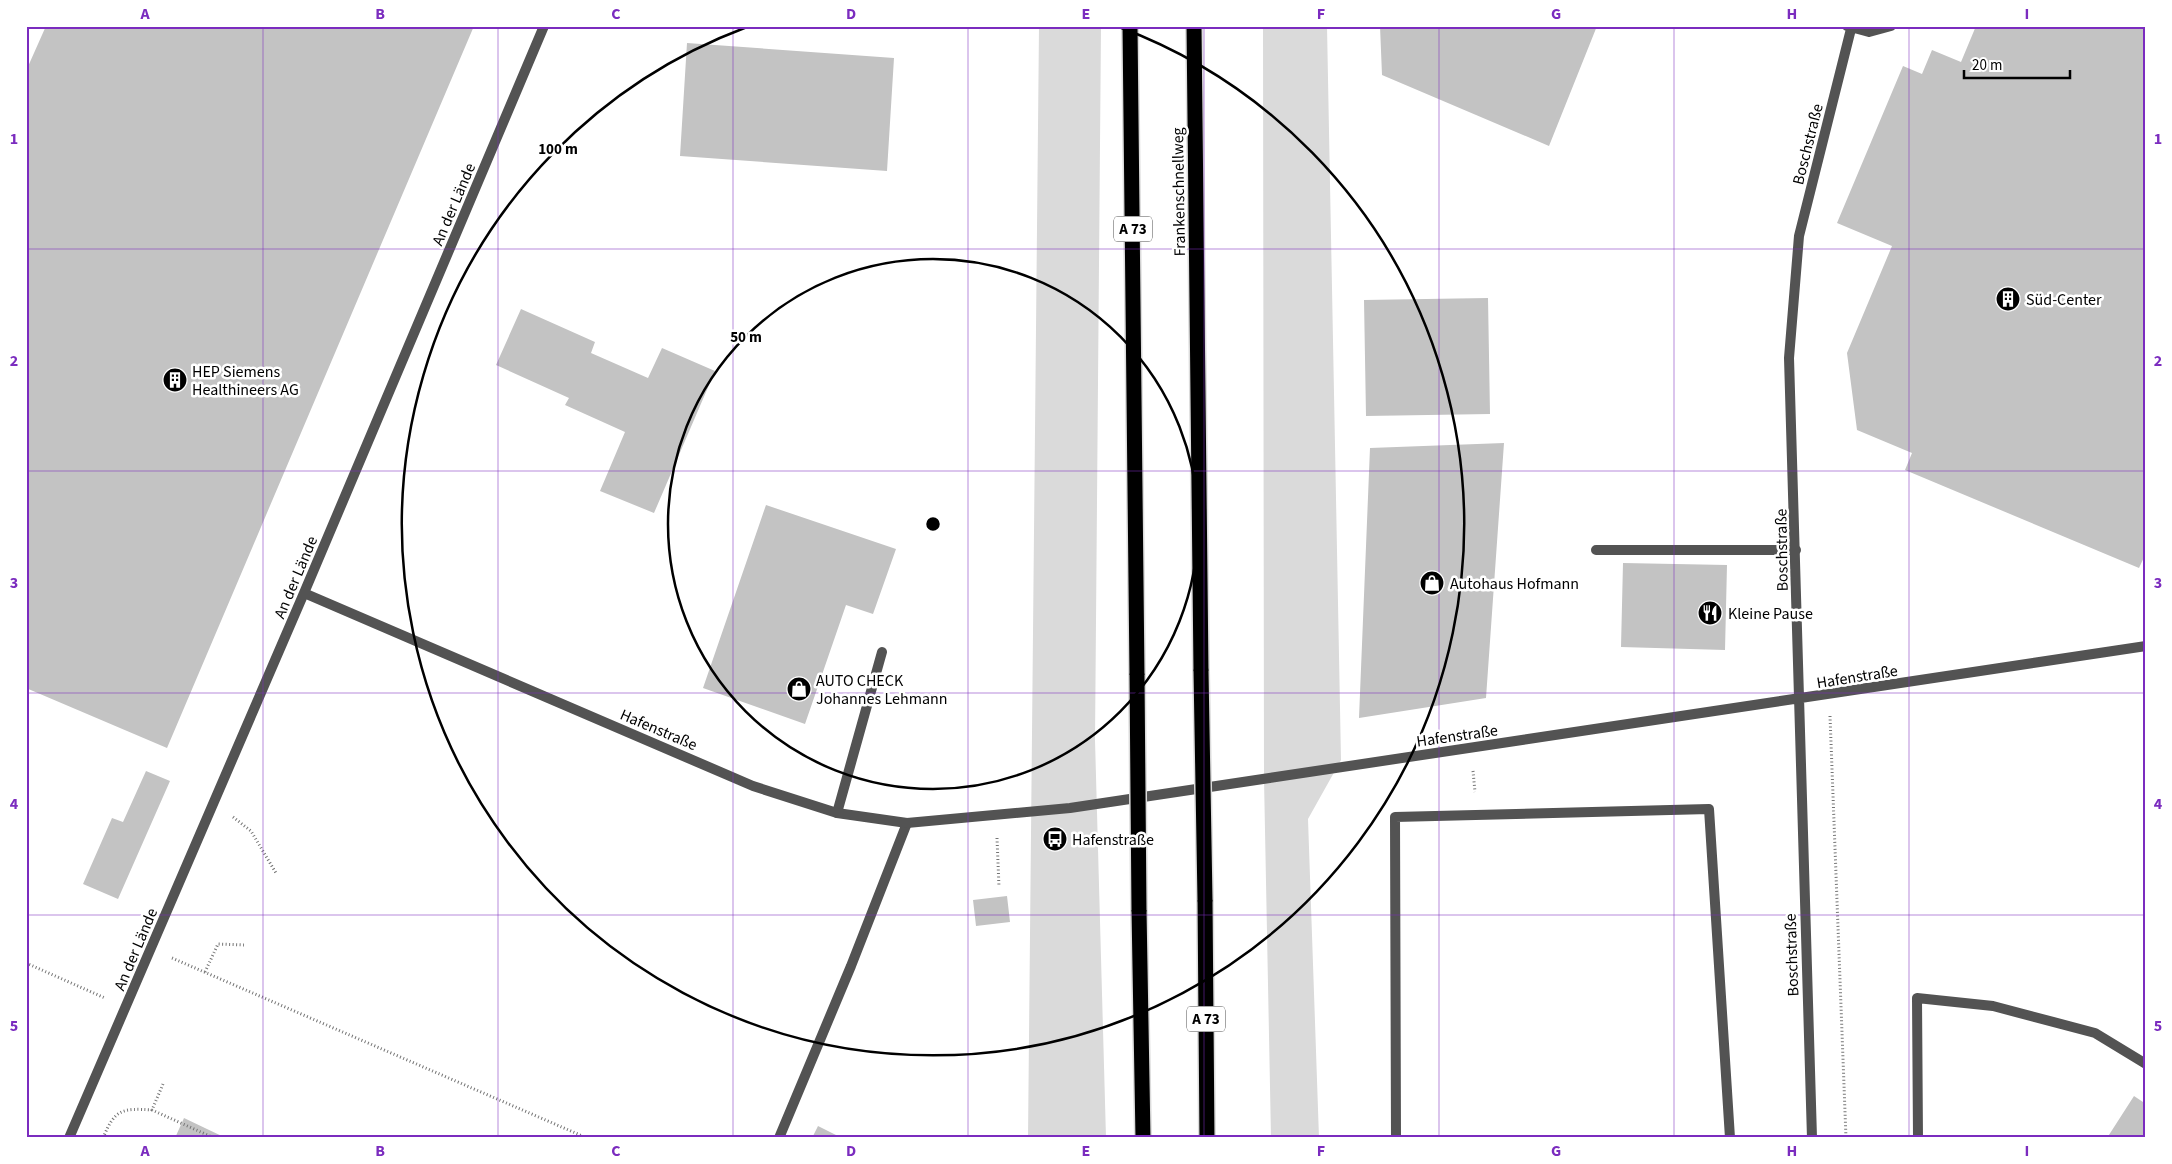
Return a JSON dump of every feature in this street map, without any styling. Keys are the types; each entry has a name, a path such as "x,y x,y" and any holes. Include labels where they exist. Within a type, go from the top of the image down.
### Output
{"highway":[{"name":"A 73","path":"1130,26 1143,1138"},
{"name":"Frankenschnellweg","path":"1194,26 1207,1138"}],"street":[{"name":"An der Lände","path":"69,1138 215,802 544,26"},
{"name":"Boschstraße","path":"1812,1138 1789,358 1799,236 1849,27 1869,32 1892,26"},
{"path":"1596,550 1796,550"},
{"name":"Hafenstraße","path":"304,592 753,786 837,813 907,824 1070,808 1798,700 2146,646"},
{"path":"837,813 882,652"},
{"path":"1396,1138 1395,817 1709,809 1730,1138"},
{"path":"779,1138 851,966 907,824"},
{"path":"1918,1138 1917,998 1993,1006 2095,1033 2146,1064"}],"path":[{"path":"1829,695 1846,1138"},
{"path":"1470,748 1477,815"},
{"path":"215,802 251,831 276,873"},
{"path":"996,815 999,887"},
{"path":"205,972 218,944 244,945"},
{"path":"151,950 587,1138"},
{"path":"26,963 127,1007"},
{"path":"152,1110 163,1084"},
{"path":"103,1138 110,1120 127,1109 152,1110 214,1138"}],"shaded area":[{"path":"1039,26 1101,26 1095,740 1106,1138 1028,1138"},
{"path":"1263,26 1327,26 1341,760 1308,819 1319,1138 1271,1138 1264,779"}],"building":[{"name":"HEP Siemens Healthineers AG","path":"46,26 474,26 167,748 26,688 26,71"},
{"path":"1380,26 1597,26 1549,146 1382,75"},
{"name":"Süd-Center","path":"1976,26 2146,26 2146,553 2139,568 1905,470 1912,453 1857,430 1847,353 1892,246 1837,223 1903,66 1922,74 1932,50 1961,62"},
{"path":"687,43 894,58 887,171 680,156"},
{"path":"1488,298 1490,414 1366,416 1364,300"},
{"path":"521,309 595,342 591,353 648,378 662,348 715,371 654,513 600,491 625,432 565,405 569,398 496,365"},
{"path":"1504,443 1486,698 1359,718 1370,448"},
{"path":"766,505 896,549 873,614 846,605 805,724 703,688"},
{"path":"1623,563 1727,565 1725,650 1621,647"},
{"path":"146,771 170,781 118,899 83,884 112,818 123,822"},
{"path":"1007,896 1010,922 976,926 973,900"},
{"path":"2134,1096 2146,1104 2146,1138 2107,1138"},
{"path":"184,1118 207,1129 226,1138 175,1138"},
{"path":"818,1126 842,1138 812,1138"}],"place":[{"name":"Süd-Center","path":"2008,299"},
{"name":"HEP Siemens Healthineers AG","path":"175,380"},
{"name":"Autohaus Hofmann","path":"1432,583"},
{"name":"Kleine Pause","path":"1710,613"},
{"name":"AUTO CHECK Johannes Lehmann","path":"799,689"},
{"name":"Hafenstraße","path":"1055,839"}]}
